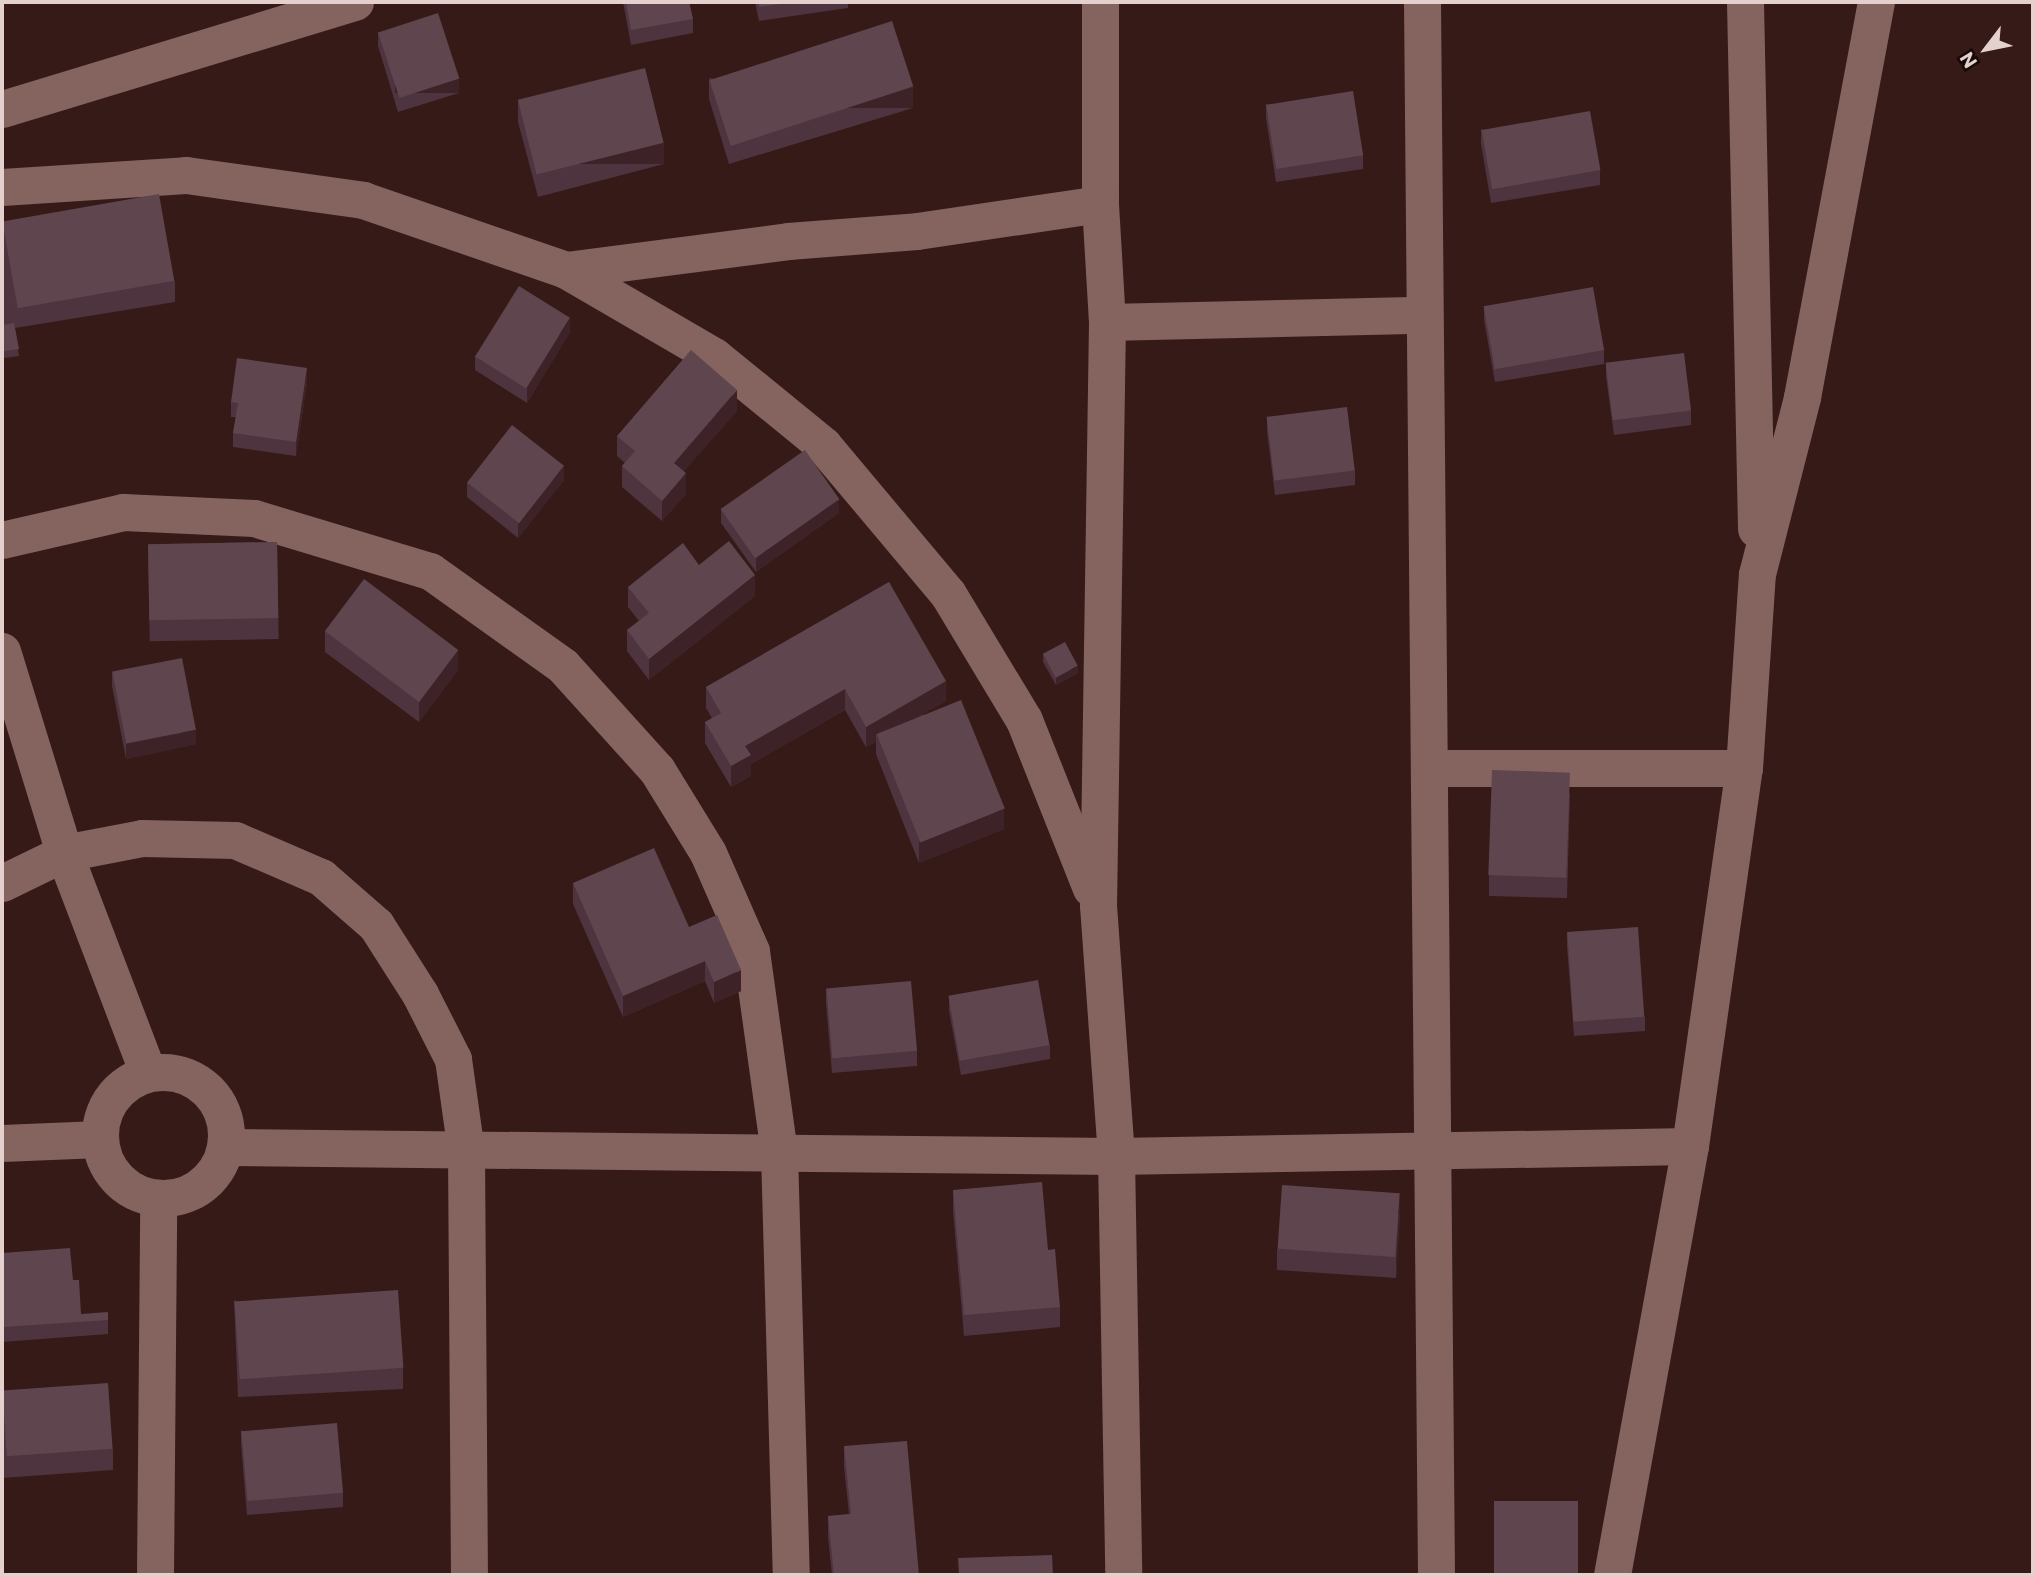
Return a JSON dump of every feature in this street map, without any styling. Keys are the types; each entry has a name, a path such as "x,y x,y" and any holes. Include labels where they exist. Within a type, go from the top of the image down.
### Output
{"street":[{"path":"2,109 355,2"},
{"path":"1100,2 1100,204 1107,322 1098,905 1116,1156 1123,1575"},
{"path":"1422,2 1422,315 1432,768 1436,1575"},
{"path":"1612,1575 1690,1146 1744,768 1757,574 1745,2"},
{"path":"1757,574 1802,397 1876,2"},
{"path":"2,187 186,175 363,200 566,270 714,356 823,445 948,594 1024,720 1098,905"},
{"path":"566,270 788,242 917,231 1100,204"},
{"path":"1107,322 1422,315"},
{"path":"2,540 123,512 254,518 430,572 564,666 657,771 708,853 751,951 779,1152 791,1575"},
{"path":"2,651 64,853 148,1073"},
{"path":"1432,768 1744,768"},
{"path":"2,883 64,853 142,838 236,840 321,877 376,925 420,994 453,1059 466,1151 469,1575"},
{"path":"169,1071 206,1088 219,1105 226,1147 217,1169 202,1185 181,1196 158,1198 136,1193 117,1180 104,1161 99,1139 101,1117 111,1097 127,1082 148,1073 169,1071"},
{"path":"2,1143 99,1139"},
{"path":"226,1147 1116,1156 1690,1146"},
{"path":"155,1575 158,1198"}],"building":[{"path":"626,2 689,2 693,19 631,30"},
{"path":"758,2 795,2 759,7"},
{"path":"438,13 459,79 399,98 378,32"},
{"path":"892,21 913,87 731,146 709,80"},
{"path":"645,68 664,143 537,174 518,100"},
{"path":"1353,91 1363,155 1276,169 1266,105"},
{"path":"1590,111 1600,170 1492,189 1482,130"},
{"path":"159,194 174,281 18,308 2,222"},
{"path":"519,286 570,318 526,388 475,356"},
{"path":"1593,287 1604,350 1495,369 1484,306"},
{"path":"14,323 19,349 4,351 2,325"},
{"path":"691,350 737,390 674,463 686,473 662,501 622,466 635,451 617,436"},
{"path":"1684,353 1691,411 1613,420 1606,363"},
{"path":"237,358 307,368 296,442 233,433 238,403 231,402"},
{"path":"1347,407 1355,471 1274,480 1267,417"},
{"path":"512,425 564,466 519,523 467,483"},
{"path":"805,450 839,499 755,558 721,509"},
{"path":"729,541 755,575 649,659 627,630 649,613 628,587 683,543 699,565"},
{"path":"277,542 278,618 149,620 148,544"},
{"path":"364,579 458,650 419,702 325,631"},
{"path":"889,582 946,681 866,727 845,689 745,746 751,755 731,766 705,722 721,713 706,687"},
{"path":"1065,642 1078,666 1056,678 1043,654"},
{"path":"182,658 196,730 126,743 112,672"},
{"path":"961,700 1005,808 920,843 877,734"},
{"path":"1492,770 1570,773 1566,878 1488,875"},
{"path":"654,848 689,927 717,915 741,970 714,982 705,961 623,996 573,883"},
{"path":"1638,927 1644,1017 1573,1022 1567,932"},
{"path":"1038,980 1049,1045 960,1061 948,996"},
{"path":"911,981 917,1051 832,1058 826,988"},
{"path":"1042,1182 1048,1250 1055,1249 1060,1307 964,1315 953,1190"},
{"path":"1282,1185 1400,1193 1395,1257 1278,1249"},
{"path":"70,1248 73,1280 79,1280 81,1314 108,1312 108,1320 2,1327 2,1253"},
{"path":"398,1290 403,1368 240,1379 234,1301"},
{"path":"108,1383 113,1449 7,1456 2,1390"},
{"path":"337,1423 343,1493 247,1501 241,1431"},
{"path":"907,1441 919,1575 834,1575 828,1516 851,1514 844,1446"},
{"path":"1494,1501 1578,1501 1578,1575 1494,1575"},
{"path":"1052,1555 1053,1575 959,1575 958,1558"}]}
